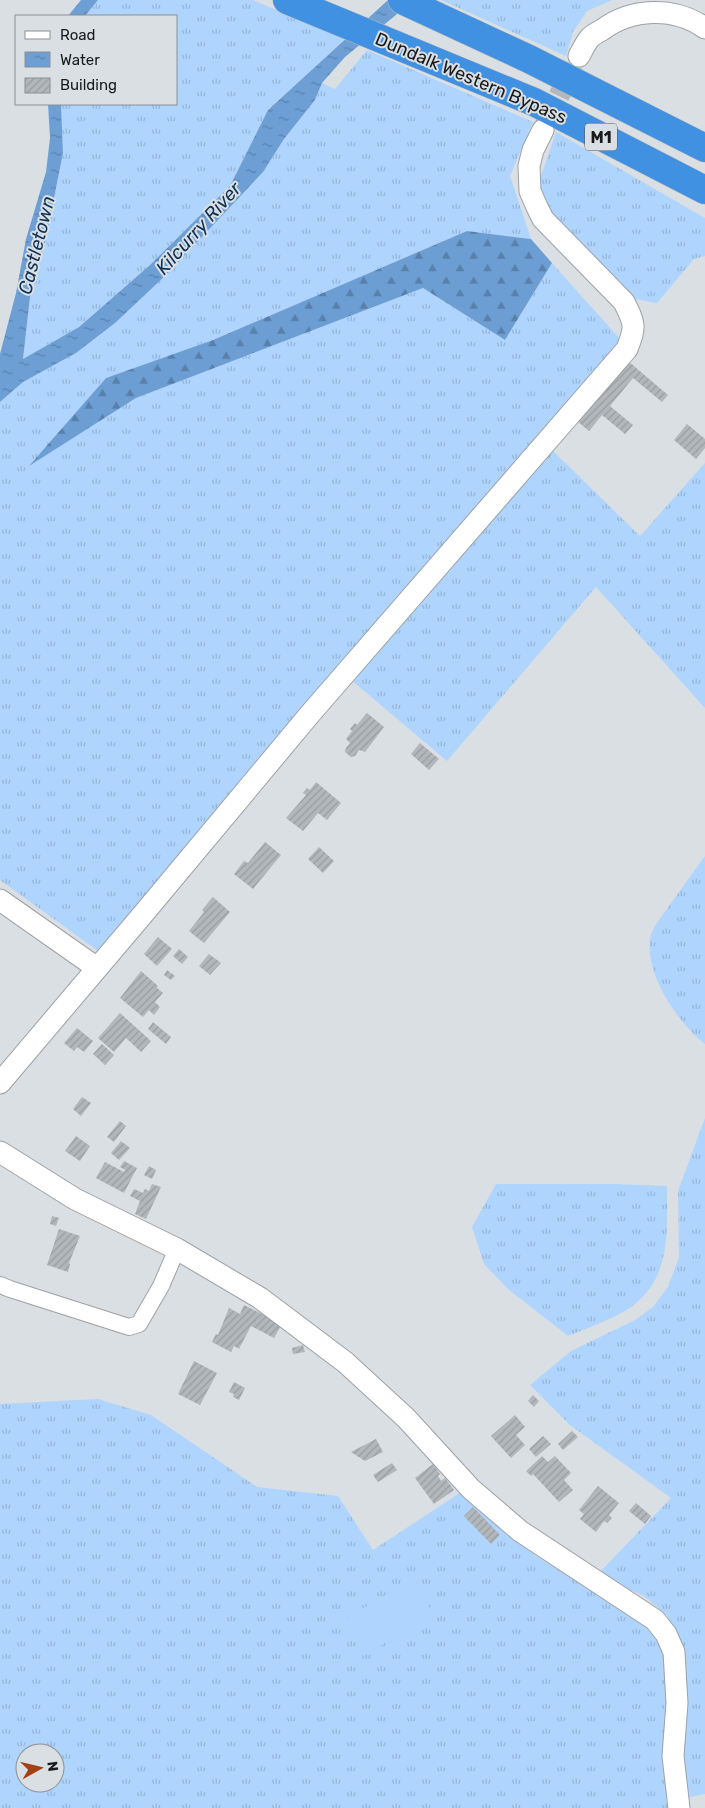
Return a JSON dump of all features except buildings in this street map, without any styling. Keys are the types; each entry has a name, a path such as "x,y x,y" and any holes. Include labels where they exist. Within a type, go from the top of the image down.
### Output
{"highway":[{"name":"Dundalk Western Bypass","path":"287,0 534,102 705,190"},
{"name":"Dundalk Western Bypass","path":"412,4 529,59 705,148"}],"street":[{"path":"579,56 590,38 623,17 649,12 672,14 698,23 705,28"},
{"path":"0,1083 310,714 628,349 634,331 633,319 624,302 543,220 530,191 529,166 533,150 543,130"},
{"path":"0,900 97,968"},
{"path":"0,1152 76,1199 177,1249 260,1298 345,1362 406,1418 472,1489 520,1531 655,1620 666,1634 674,1652 677,1703 673,1756 679,1808"},
{"path":"0,1285 130,1326 139,1324 161,1286 177,1249"}],"green space":[{"path":"98,0 253,0 345,39 268,110 230,186 150,265 79,327 23,359 31,288 45,243 63,153 61,105 178,105 178,15 86,15"},
{"path":"441,0 612,0 587,11 573,32 566,56"},
{"path":"367,50 533,122 510,176 531,239 467,231 213,340 106,378 31,464 136,398 423,288 505,340 552,263 621,340 98,951 0,880 0,402 23,382 76,353 263,172 284,139 315,100 322,83 335,89"},
{"path":"556,132 705,218 705,256 694,259 657,303 629,298 549,214 539,182"},
{"path":"467,231 531,239 552,263 505,340 423,288 136,398 29,466 106,378 213,340"},
{"path":"552,450 640,536 705,463 705,708 596,587 447,761 350,679"},
{"path":"705,856 705,1044 684,1023 664,995 652,964 650,949 651,935 656,924"},
{"path":"705,1118 705,1794 686,1798 682,1658 667,1615 644,1596 597,1575 671,1498 570,1425 530,1385 571,1351 635,1320 653,1307 668,1287 679,1257 678,1191"},
{"path":"496,1184 667,1186 667,1222 664,1256 651,1286 640,1299 625,1311 568,1336 508,1289 484,1264 472,1227"},
{"path":"98,1399 151,1415 257,1487 338,1496 373,1550 461,1492 536,1556 640,1619 661,1646 668,1689 664,1761 667,1808 0,1808 0,1404"},
{"path":"411,1579 433,1613 364,1656 343,1621"}],"water":[{"path":"81,0 98,0 86,15 69,15"},
{"path":"388,0 414,0 345,57 322,83 315,100 284,139 263,172 167,274 115,323 76,353 23,382 0,402 0,354 16,293 26,239 46,172 50,138 48,105 61,105 63,153 45,243 31,288 23,359 79,327 150,265 230,186 268,110"}],"tunnel":[{"path":"545,125 574,65"}],"water label":[{"name":"Kilcurry River","path":"198,228"},
{"name":"Castletown","path":"36,245"}]}
